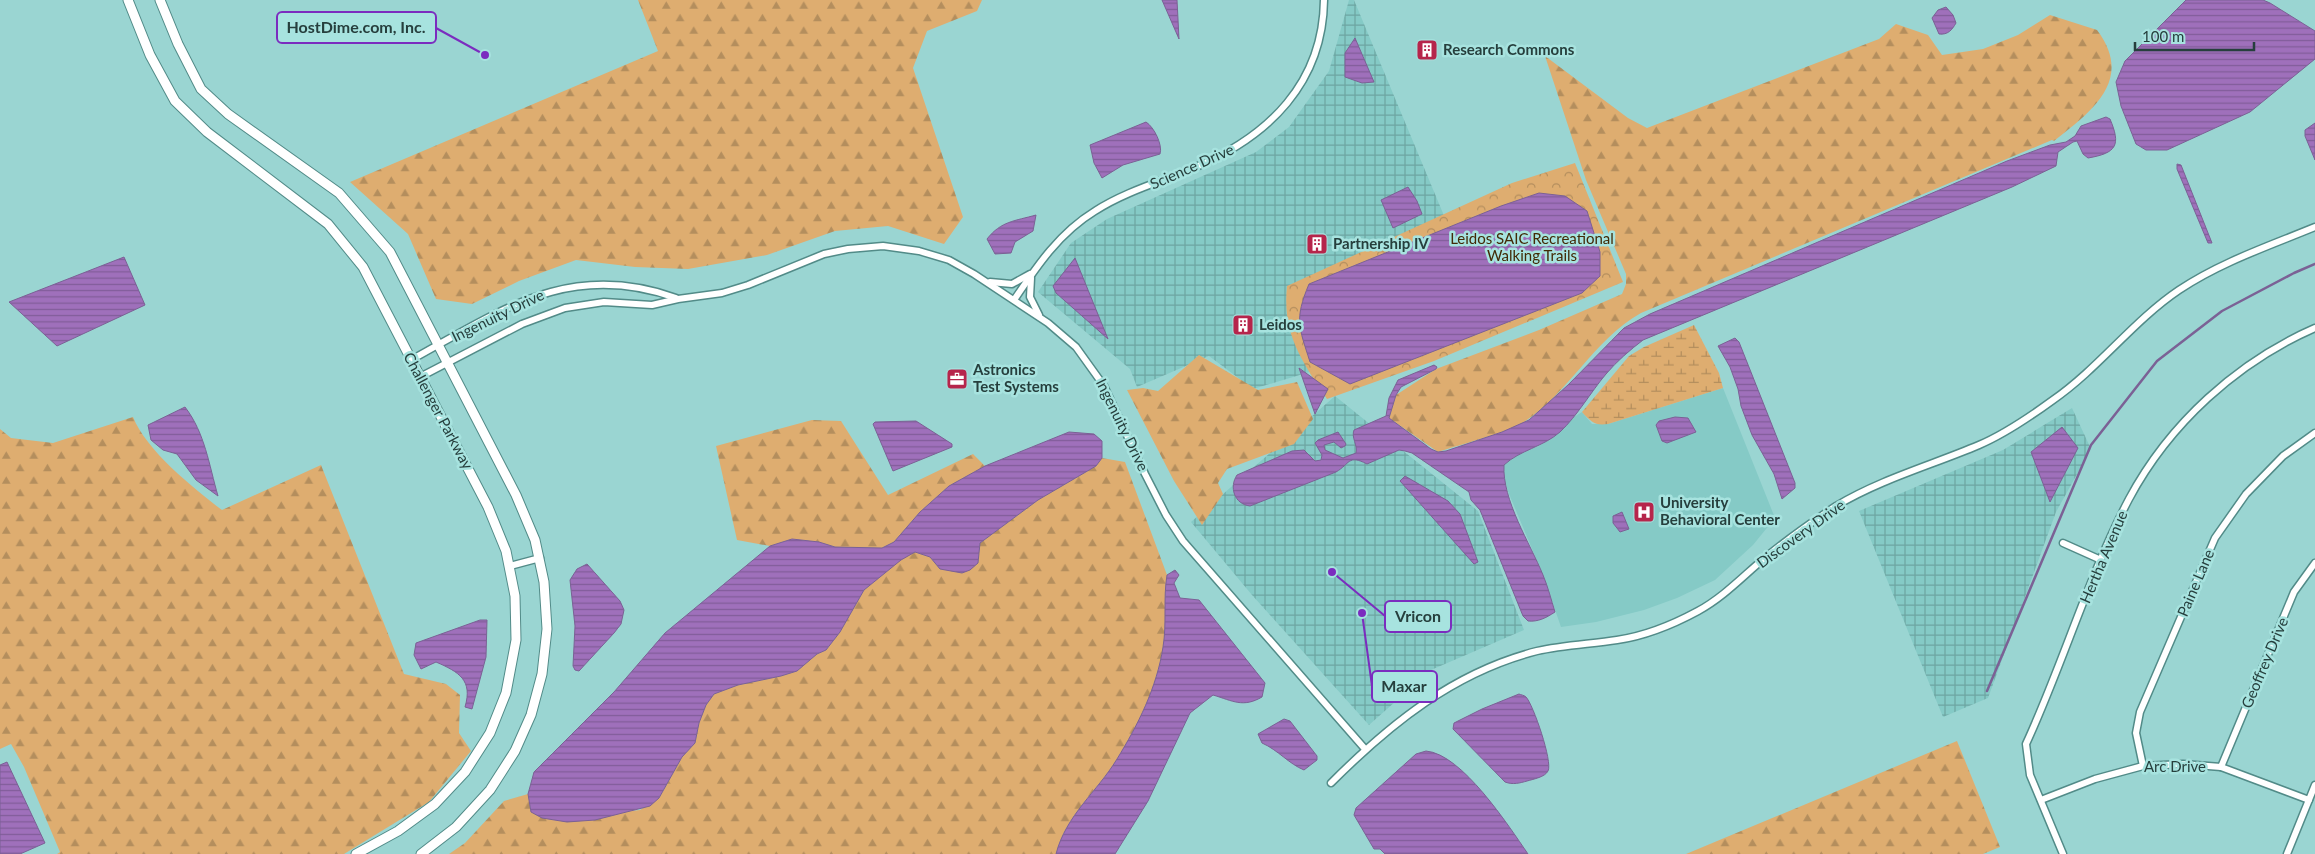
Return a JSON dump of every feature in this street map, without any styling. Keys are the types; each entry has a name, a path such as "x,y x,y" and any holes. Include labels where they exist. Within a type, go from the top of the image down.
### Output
{"main road":[{"name":"Challenger Parkway","path":"128,0 150,55 175,100 207,132 328,224 364,267 494,520 510,566 516,611 514,655 506,693 486,741 465,772 430,809 398,831 356,854"},
{"name":"Challenger Parkway","path":"160,0 178,44 202,89 228,114 339,193 367,223 390,252 523,508 540,558 546,599 546,645 539,688 526,727 508,764 481,802 456,827 421,854"}],"street":[{"name":"Science Drive","path":"1014,300 1059,239 1092,212 1111,202 1219,157 1242,145 1266,126 1286,105 1320,44 1324,0"},
{"name":"Discovery Drive","path":"1331,783 1365,749 1422,703 1464,678 1537,651 1620,640 1646,633 1700,610 1725,593 1766,558 1838,505 1885,481 1981,444 2055,399 2080,379 2146,316 2179,290 2230,261 2315,227"},
{"name":"Ingenuity Drive","path":"420,377 522,324 556,310 582,304 604,302 652,305 678,299 701,297 735,290 824,254 866,246 900,247 930,253 949,260 1041,318 1076,347 1095,371 1116,408 1149,482 1166,515 1183,541 1365,749"},
{"path":"986,282 1012,284 1033,272"},
{"path":"1033,272 1029,288 1030,297 1041,318"},
{"name":"Ingenuity Drive","path":"411,360 518,304 557,289 580,286 625,286 653,290 678,299"},
{"name":"Hertha Avenue","path":"2063,854 2030,775 2026,744 2129,499 2161,448 2207,398 2252,362 2286,341 2315,328"},
{"name":"Paine Lane","path":"2143,766 2136,733 2140,712 2215,538 2246,494 2283,456 2315,433"},
{"path":"2063,543 2102,560"},
{"path":"510,566 540,558"},
{"name":"Geoffrey Drive","path":"2221,767 2294,592 2315,563"},
{"name":"Arc Drive","path":"2041,800 2095,779 2143,766 2183,764 2221,767 2308,800"},
{"path":"2287,854 2315,785"}],"shaded area":[{"path":"1162,0 1177,0 1179,39"},
{"path":"1349,0 1354,0 1450,230 1313,371 1253,389 1209,356 1137,387 1130,369 1038,292 1071,243 1107,219 1256,152 1289,127 1329,71"},
{"path":"2186,0 2263,0 2270,3 2315,31 2315,59 2250,112 2167,150 2146,150 2136,144 2121,106 2116,82 2125,61"},
{"path":"1946,7 1953,15 1956,23 1949,32 1939,34 1932,18 1938,10"},
{"path":"1355,38 1374,82 1362,83 1345,77 1345,53"},
{"path":"2106,117 2110,119 2116,141 2111,150 2105,153 2088,158 2083,154 2077,141 2073,142 2058,152 2056,166 2012,187 1643,340 1624,356 1606,374 1560,432 1504,465 1507,492 1512,507 1543,575 1555,612 1545,618 1528,621 1523,616 1480,510 1471,500 1469,492 1412,453 1399,450 1367,464 1353,460 1336,472 1250,506 1240,502 1233,490 1237,475 1292,451 1304,450 1315,461 1321,460 1322,455 1315,443 1338,432 1346,444 1345,446 1341,448 1334,442 1324,445 1325,450 1343,458 1356,453 1353,436 1354,430 1386,416 1389,398 1398,380 1434,365 1437,367 1436,369 1401,387 1396,395 1389,418 1431,449 1438,452 1502,432 1529,420 1568,385 1624,328 1650,314 2007,161 2050,145 2066,142 2075,136 2081,126"},
{"path":"1146,122 1157,136 1161,150 1160,154 1123,165 1102,178 1094,163 1090,145"},
{"path":"2315,123 2315,160 2305,136 2305,130"},
{"path":"2177,164 2181,165 2212,243 2208,243 2177,169"},
{"path":"1408,187 1417,201 1422,214 1393,228 1381,200"},
{"name":"Leidos SAIC Recreational Walking Trails","path":"1539,193 1565,196 1587,211 1600,252 1600,276 1582,293 1350,384 1310,362 1300,323 1301,306 1309,284 1501,206"},
{"path":"1036,215 1033,231 1015,242 1011,253 995,254 987,239 992,233 1003,225"},
{"path":"124,257 145,305 57,346 9,302"},
{"path":"1075,258 1108,339 1056,293 1053,286"},
{"path":"1735,338 1739,342 1795,483 1795,488 1782,499 1774,474 1752,435 1741,406 1738,389 1730,367 1718,346"},
{"path":"1299,368 1328,389 1315,414"},
{"name":"University Behavioral Center","path":"1723,388 1775,518 1753,545 1715,580 1677,598 1644,610 1596,622 1561,627 1543,575 1509,494 1503,476 1504,465 1520,453 1539,446 1582,412 1592,424 1608,424"},
{"path":"1335,396 1478,511 1524,630 1431,670 1369,725 1252,595 1191,522"},
{"path":"185,407 202,438 218,496 196,480 177,454 163,450 151,440 148,425"},
{"path":"2072,408 2091,449 2056,512 1988,698 1943,717 1859,511 2003,450"},
{"path":"1675,417 1688,418 1696,432 1667,443 1662,441 1656,425 1659,421"},
{"path":"916,421 952,444 952,447 893,471 873,424 875,422"},
{"path":"2062,427 2078,448 2050,502 2031,452"},
{"path":"1069,432 1094,434 1102,441 1102,458 1096,466 1038,500 980,543 978,563 970,570 962,573 940,569 930,557 915,552 901,560 864,590 840,632 826,650 817,654 797,671 738,685 714,694 706,705 699,723 695,743 682,757 659,798 650,806 595,820 567,822 542,818 531,812 528,794 534,772 614,692 665,633 770,546 792,539 819,542 835,547 882,548 894,542 920,512 949,486 985,466"},
{"path":"1405,476 1448,501 1460,514 1478,562 1474,564 1400,481"},
{"path":"1622,512 1629,529 1620,532 1613,523 1613,516"},
{"path":"587,564 620,601 624,610 621,624 579,671 575,670 573,666 575,626 570,580 577,569"},
{"path":"1175,570 1179,575 1174,583 1180,598 1199,600 1265,683 1262,697 1243,703 1213,695 1190,713 1148,801 1115,854 1056,854 1067,827 1117,759 1146,705 1156,677 1163,647 1167,575"},
{"path":"480,620 487,620 486,657 472,709 465,707 467,690 462,678 451,669 436,662 421,669 414,655 416,643"},
{"path":"1519,694 1526,697 1533,710 1542,733 1549,766 1547,773 1536,779 1511,783 1505,782 1453,729 1454,723"},
{"path":"1284,719 1290,721 1317,756 1317,760 1304,770 1262,743 1258,734"},
{"path":"1426,751 1440,755 1469,777 1496,809 1528,854 1385,854 1380,849 1374,849 1354,815 1356,808 1416,754"},
{"path":"7,762 45,843 20,854 0,854 0,765"}],"green space":[{"path":"638,0 982,0 977,11 927,31 913,68 963,217 944,244 888,226 835,231 767,255 688,269 635,267 576,260 519,281 472,304 436,299 408,234 350,182 658,51"},
{"path":"2050,15 2097,30 2108,48 2112,64 2110,79 2104,93 2082,118 2054,141 2052,140 1641,313 1609,337 1540,410 1516,426 1494,435 1438,452 1389,418 1396,395 1436,369 1539,330 1622,294 1626,284 1626,274 1586,180 1545,56 1628,118 1647,128 1879,39 1896,24 1928,35 1942,55 1983,49 2018,35"},
{"name":"Leidos SAIC Recreational Walking Trails","path":"1575,163 1623,282 1434,361 1327,399 1302,359 1291,333 1286,303 1287,286 1512,183"},
{"path":"1694,325 1719,373 1723,388 1608,424 1594,422 1582,412 1629,356 1644,347"},
{"path":"1199,355 1258,390 1297,382 1313,419 1294,444 1227,469 1218,483 1223,494 1202,525 1174,481 1127,390 1143,388 1158,391"},
{"path":"133,417 139,430 159,455 185,480 222,510 321,465 404,674 446,684 460,695 459,733 471,751 429,802 344,854 57,854 60,852 24,767 11,744 0,749 0,429 11,438 53,443"},
{"path":"812,420 841,421 888,495 973,454 985,466 949,486 920,512 894,542 882,548 835,547 819,542 792,539 770,546 737,540 716,446"},
{"path":"1102,458 1125,462 1167,575 1164,638 1156,677 1139,719 1109,771 1067,827 1056,854 449,854 465,843 504,801 528,794 531,812 640,810 659,798 682,757 695,743 699,723 706,705 714,694 738,685 797,671 817,654 826,650 840,632 864,590 901,559 915,552 930,557 940,569 978,563 980,543 1038,500 1096,466"},
{"path":"1957,741 2000,847 1983,854 1686,854"}],"waterway":[{"path":"1987,691 2091,445 2157,361 2222,311 2315,264"}],"place":[{"name":"Research Commons","path":"1427,50"},
{"name":"HostDime.com, Inc.","path":"485,55"},
{"name":"Partnership IV","path":"1317,244"},
{"name":"Leidos","path":"1243,325"},
{"name":"Astronics Test Systems","path":"957,379"},
{"name":"University Behavioral Center","path":"1644,512"},
{"name":"Vricon","path":"1332,572"},
{"name":"Maxar","path":"1362,613"}]}
